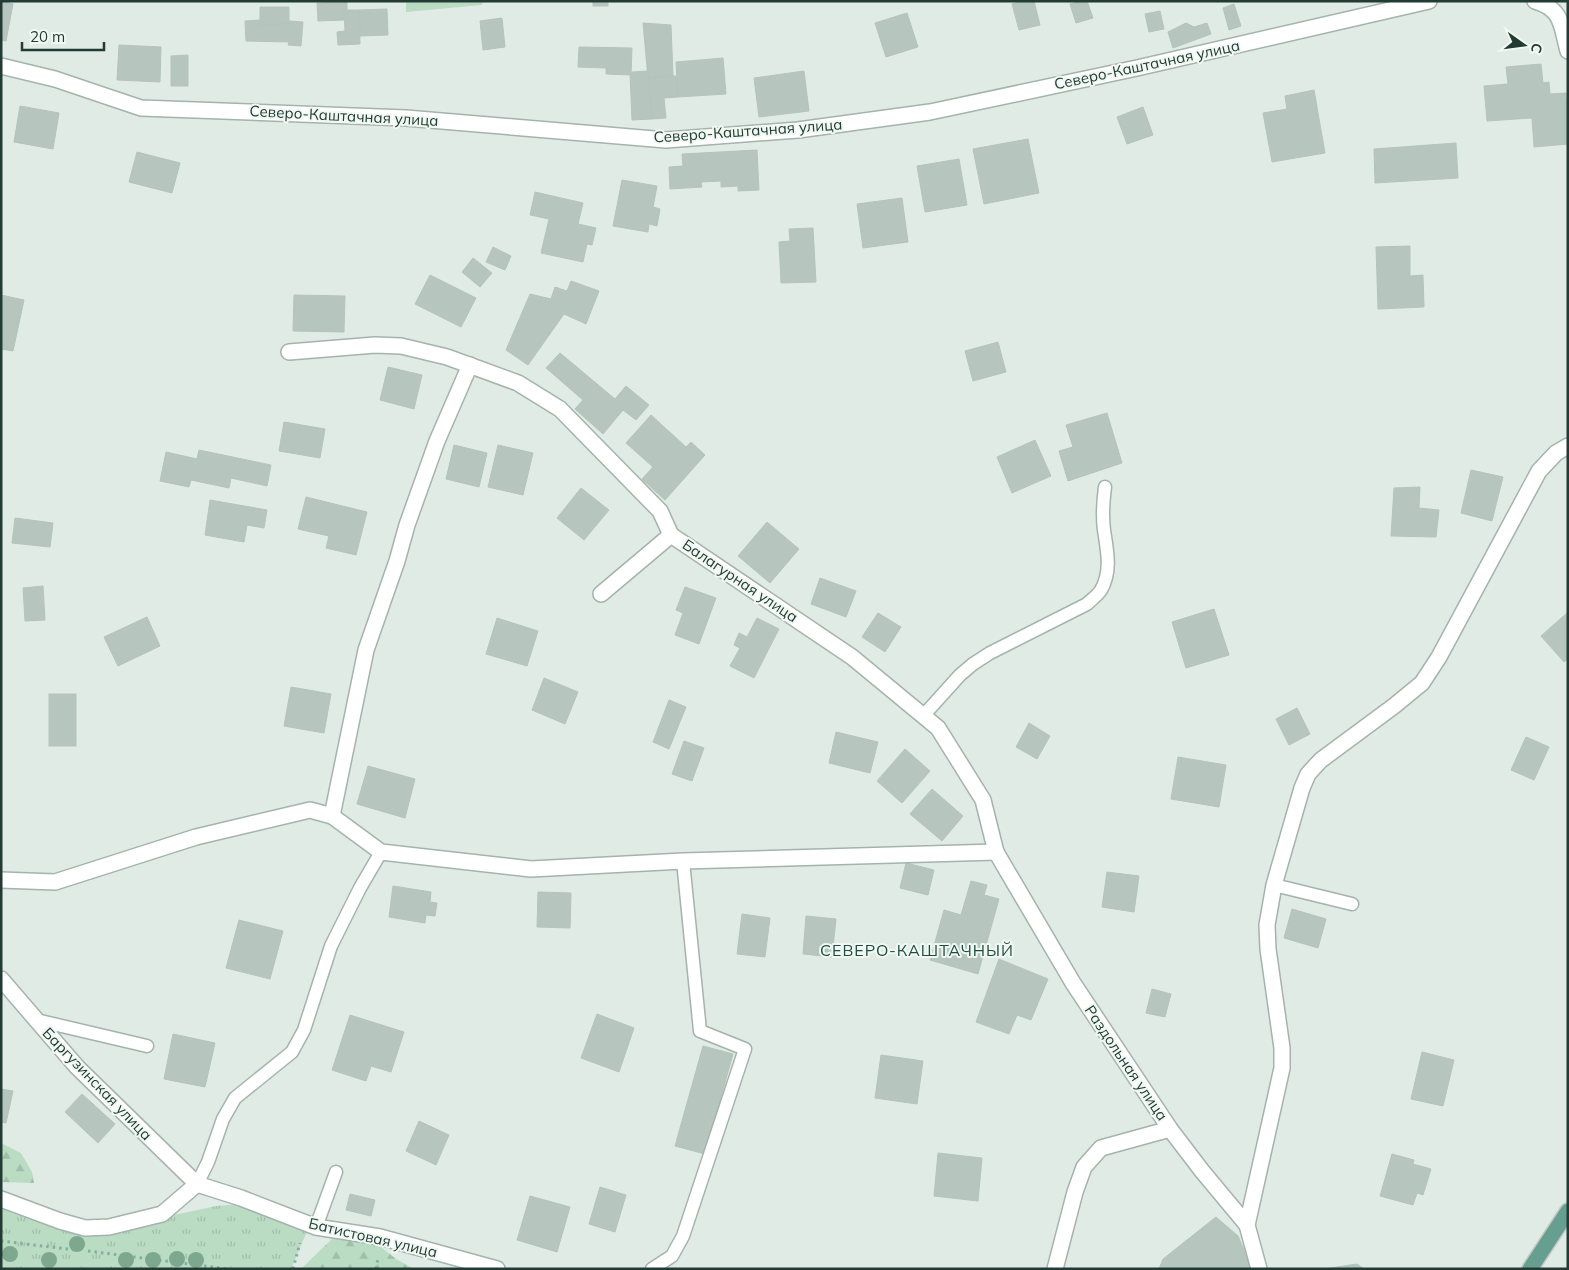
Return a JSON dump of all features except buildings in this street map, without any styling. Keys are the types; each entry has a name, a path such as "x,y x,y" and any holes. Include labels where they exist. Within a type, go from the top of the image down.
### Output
{"main road":[{"path":"1530,1269 1568,1211"}],"street":[{"name":"Северо-Каштачная улица","path":"1,66 55,79 141,108 406,118 666,140 798,130 930,112 1137,68 1429,1"},
{"path":"1535,1 1546,4 1558,16 1568,51"},
{"name":"Балагурная улица","path":"289,352 375,345 401,346 447,357 518,383 560,409 660,511 671,535 852,657 938,728 983,800 996,852"},
{"path":"332,816 366,650 397,561 406,525 437,441 470,365"},
{"path":"1247,1226 1282,1068 1282,1048 1267,925 1274,885 1302,788 1308,774 1321,760 1422,683 1439,657 1539,471 1556,453 1568,446"},
{"path":"601,594 671,535"},
{"path":"1,880 55,882 196,837 310,810 332,816 381,852 531,869 683,861 996,852"},
{"name":"Раздольная улица","path":"996,852 1073,983 1170,1129 1247,1226 1259,1269"},
{"name":"Баргузинская улица","path":"1,979 77,1067 197,1184"},
{"path":"1055,1269 1075,1192 1084,1166 1101,1148 1170,1129"},
{"path":"1,1199 60,1221 85,1228 109,1227 162,1214 197,1184"},
{"name":"Батистовая улица","path":"197,1184 241,1198 316,1227 380,1237 497,1269"}],"lane":[{"path":"922,716 960,675 973,664 990,653 1087,604 1100,592 1107,574 1108,553 1103,507 1105,487"},
{"path":"197,1184 208,1162 223,1119 235,1098 292,1052 304,1030 331,946 360,888 381,852"},
{"path":"652,1269 672,1256 682,1236 745,1049 700,1031 683,861"},
{"path":"1274,885 1352,904"},
{"path":"36,1020 146,1046"},
{"path":"316,1227 336,1172"}],"path":[{"path":"1,1240 228,1269"}],"green space":[{"path":"406,1 482,1 482,5 406,12"},
{"path":"1,1143 21,1153 32,1172 34,1183 1,1182"},
{"path":"1,1198 98,1226 127,1225 216,1206 254,1203 311,1222 291,1269 1,1269"},
{"path":"336,1235 375,1242 396,1259 414,1269 301,1269"}],"district":[{"name":"СЕВЕРО-КАШТАЧНЫЙ","path":"917,950"}]}
